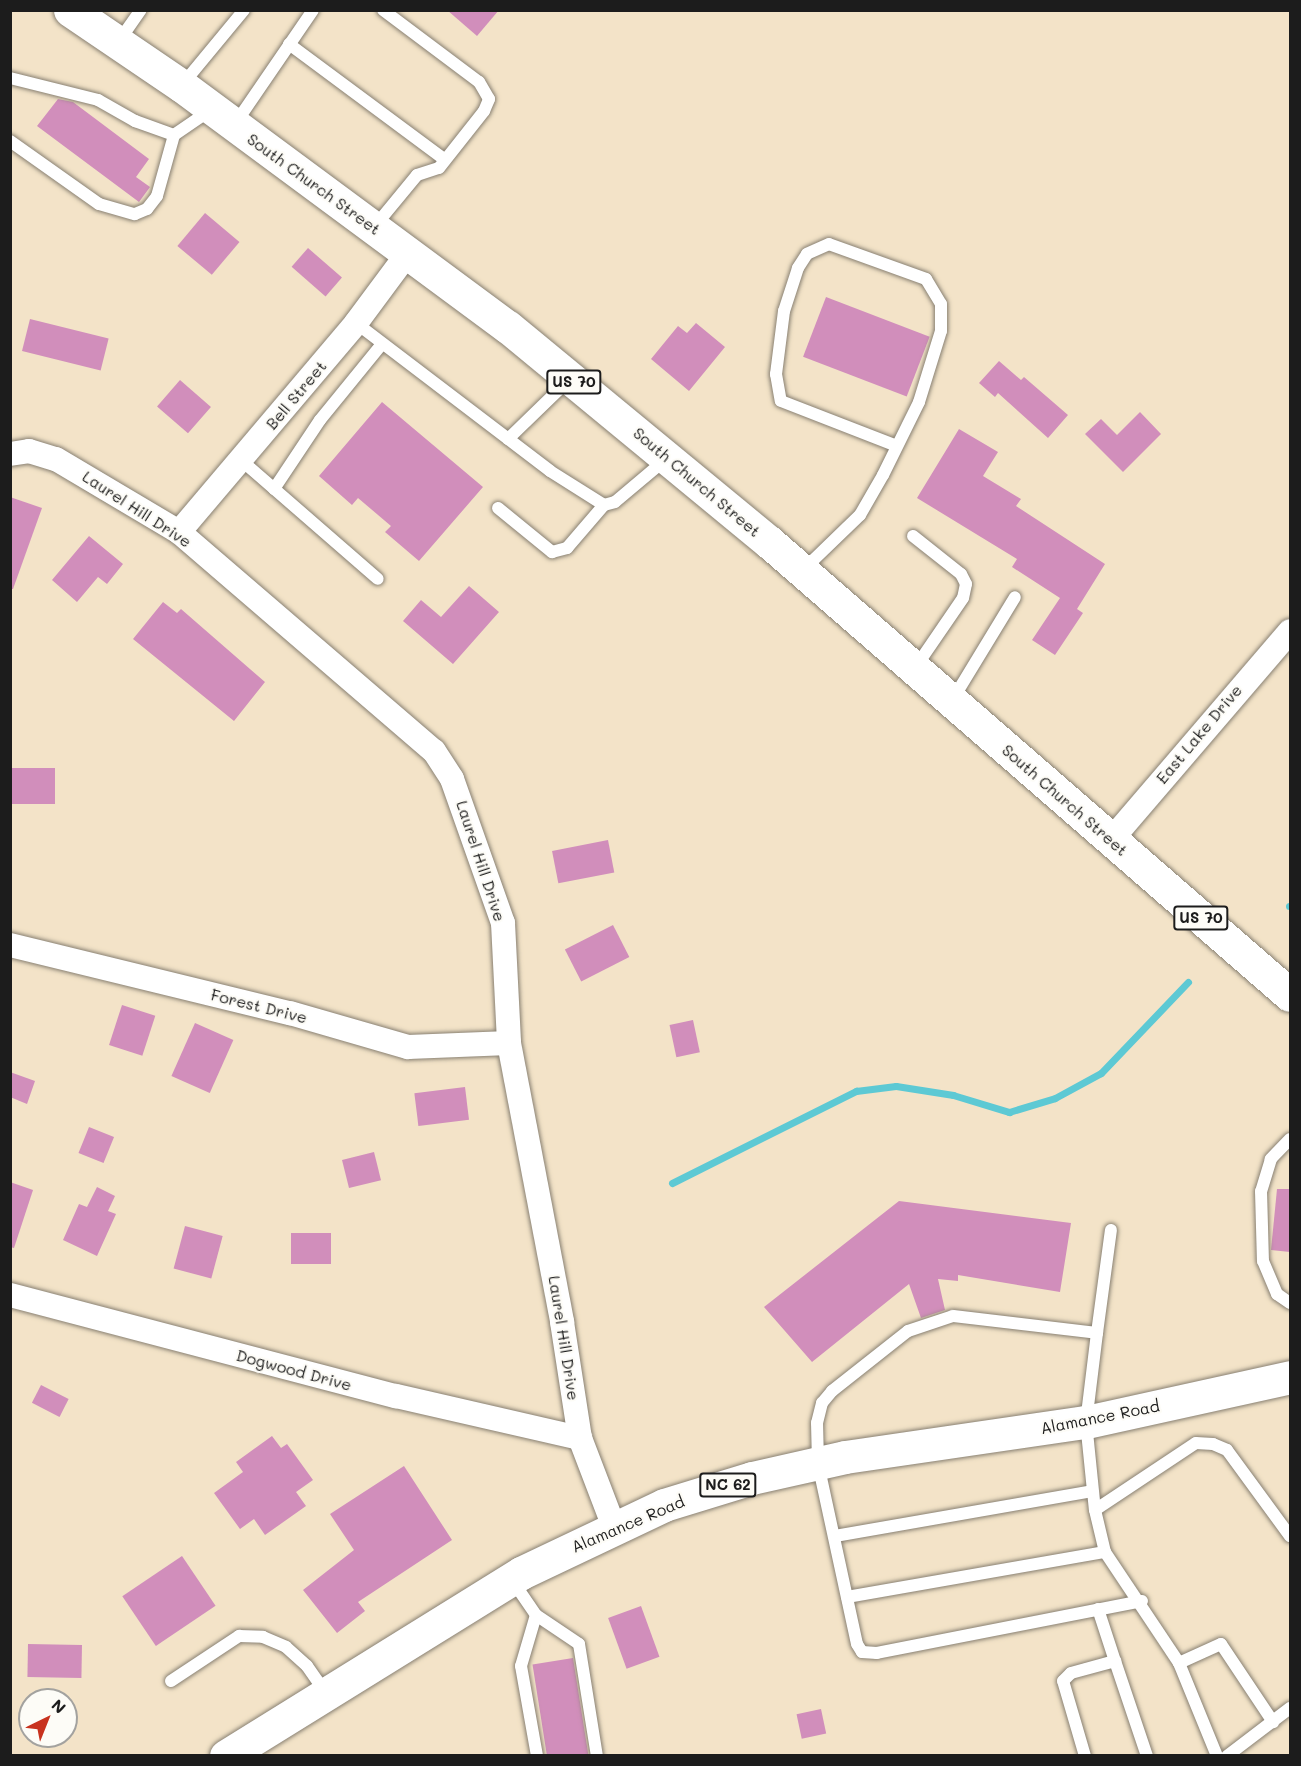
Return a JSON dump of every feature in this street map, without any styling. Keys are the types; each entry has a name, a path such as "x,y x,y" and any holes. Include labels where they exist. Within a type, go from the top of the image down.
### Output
{"main road":[{"name":"South Church Street","path":"70,10 182,86 408,253 571,379 802,570 1290,995"},
{"name":"Alamance Road","path":"226,1755 511,1579 664,1504 818,1463 1086,1422 1290,1377"}],"street":[{"name":"Bell Street","path":"179,532 356,323 408,253"},
{"name":"Laurel Hill Drive","path":"10,454 29,451 56,459 179,532 434,750 446,770 472,826 503,922 509,1043 562,1322 579,1438 614,1527"},
{"name":"East Lake Drive","path":"1111,840 1176,760 1290,631"},
{"name":"Forest Drive","path":"10,945 290,1012 408,1047 509,1043"},
{"name":"Dogwood Drive","path":"10,1295 396,1396 579,1438"}],"lane":[{"path":"118,43 141,10"},
{"path":"182,86 244,10"},
{"path":"10,78 98,100 135,121 174,135 224,117 289,44 313,10"},
{"path":"374,228 417,175 439,168 484,111 489,99 479,82 383,10"},
{"path":"289,44 446,160"},
{"path":"10,141 99,204 135,214 147,209 157,196 174,135"},
{"path":"802,570 860,515 897,446 919,402 938,341 941,304 926,279 829,244 807,254 798,268 784,311 776,374 782,401 897,446"},
{"path":"356,323 508,439 604,505"},
{"path":"274,489 320,420 382,344"},
{"path":"508,439 571,379"},
{"path":"498,508 552,552 567,548 604,505 615,502 667,458"},
{"path":"241,460 378,579"},
{"path":"912,536 961,574 966,584 963,598 914,669"},
{"path":"951,702 1015,597"},
{"path":"1290,1139 1271,1159 1262,1191 1263,1261 1277,1294 1290,1303"},
{"path":"1111,1230 1086,1422 1095,1510 1105,1552 1142,1601 1179,1663 1217,1755"},
{"path":"1097,1333 953,1316 908,1331 832,1390 822,1404 817,1423 818,1463 847,1597 862,1652 877,1653 1142,1601"},
{"path":"1095,1510 1196,1443 1213,1444 1227,1450 1290,1536"},
{"path":"835,1536 1092,1491"},
{"path":"847,1597 1105,1552"},
{"path":"511,1579 536,1615 579,1644 597,1755"},
{"path":"1098,1609 1147,1755"},
{"path":"536,1615 521,1666 537,1755"},
{"path":"171,1681 239,1636 263,1637 286,1647 307,1666 325,1692"},
{"path":"1179,1663 1221,1644 1273,1722"},
{"path":"1085,1755 1064,1681 1071,1673 1115,1662"},
{"path":"1227,1755 1290,1708"}],"building":[{"path":"447,10 499,10 477,36"},
{"path":"58,99 73,102 149,159 136,177 150,187 139,202 37,126"},
{"path":"205,213 239,242 212,275 177,246"},
{"path":"308,248 342,278 326,296 292,267"},
{"path":"826,297 930,337 907,397 803,357"},
{"path":"30,319 109,339 101,371 22,351"},
{"path":"696,323 725,347 689,391 651,359 678,326 687,333"},
{"path":"999,361 1021,380 1024,377 1068,415 1048,438 998,393 995,397 979,383"},
{"path":"180,380 211,407 188,433 157,406"},
{"path":"382,402 483,487 419,561 385,532 391,526 358,498 352,505 319,476"},
{"path":"1140,412 1161,434 1123,472 1085,434 1101,419 1117,435"},
{"path":"959,429 998,452 983,476 1021,499 1016,506 1105,564 1077,609 1083,613 1055,655 1032,640 1060,598 1012,567 1017,559 917,498"},
{"path":"10,497 42,508 13,589 10,589"},
{"path":"89,536 123,564 107,584 98,577 77,602 52,580"},
{"path":"469,586 499,612 453,664 403,621 421,600 441,617"},
{"path":"163,602 177,613 181,609 265,682 234,721 133,639"},
{"path":"10,768 55,768 55,804 10,804"},
{"path":"608,840 614,872 558,883 552,851"},
{"path":"613,925 629,957 581,982 565,950"},
{"path":"122,1005 155,1016 142,1056 109,1045"},
{"path":"693,1020 700,1052 676,1057 670,1025"},
{"path":"195,1023 233,1040 210,1093 171,1076"},
{"path":"10,1072 35,1081 27,1104 10,1097"},
{"path":"465,1087 469,1120 418,1126 414,1093"},
{"path":"89,1127 114,1137 104,1163 79,1153"},
{"path":"374,1152 381,1180 349,1188 342,1160"},
{"path":"10,1182 33,1190 14,1248 10,1247"},
{"path":"97,1187 115,1196 108,1211 116,1214 97,1256 63,1240 79,1204 87,1207"},
{"path":"1277,1189 1290,1189 1290,1252 1271,1250"},
{"path":"899,1201 1071,1223 1060,1292 958,1275 958,1281 938,1279 945,1310 921,1318 909,1284 812,1362 764,1307"},
{"path":"185,1226 223,1236 211,1279 174,1269"},
{"path":"291,1233 331,1233 331,1264 291,1264"},
{"path":"41,1385 69,1399 60,1417 32,1403"},
{"path":"272,1436 281,1448 287,1444 313,1480 296,1492 306,1506 265,1535 254,1519 240,1529 214,1493 243,1472 236,1462"},
{"path":"404,1466 452,1540 358,1602 365,1611 337,1633 303,1590 354,1550 330,1514"},
{"path":"182,1556 216,1606 156,1646 122,1596"},
{"path":"641,1606 659,1657 627,1669 608,1618"},
{"path":"28,1644 82,1645 81,1678 27,1677"},
{"path":"573,1658 588,1755 547,1756 533,1664"},
{"path":"821,1709 826,1733 802,1739 797,1714"}],"waterway":[{"path":"672,1183 856,1091 896,1086 953,1095 1009,1112 1055,1098 1101,1073 1188,982"}]}
